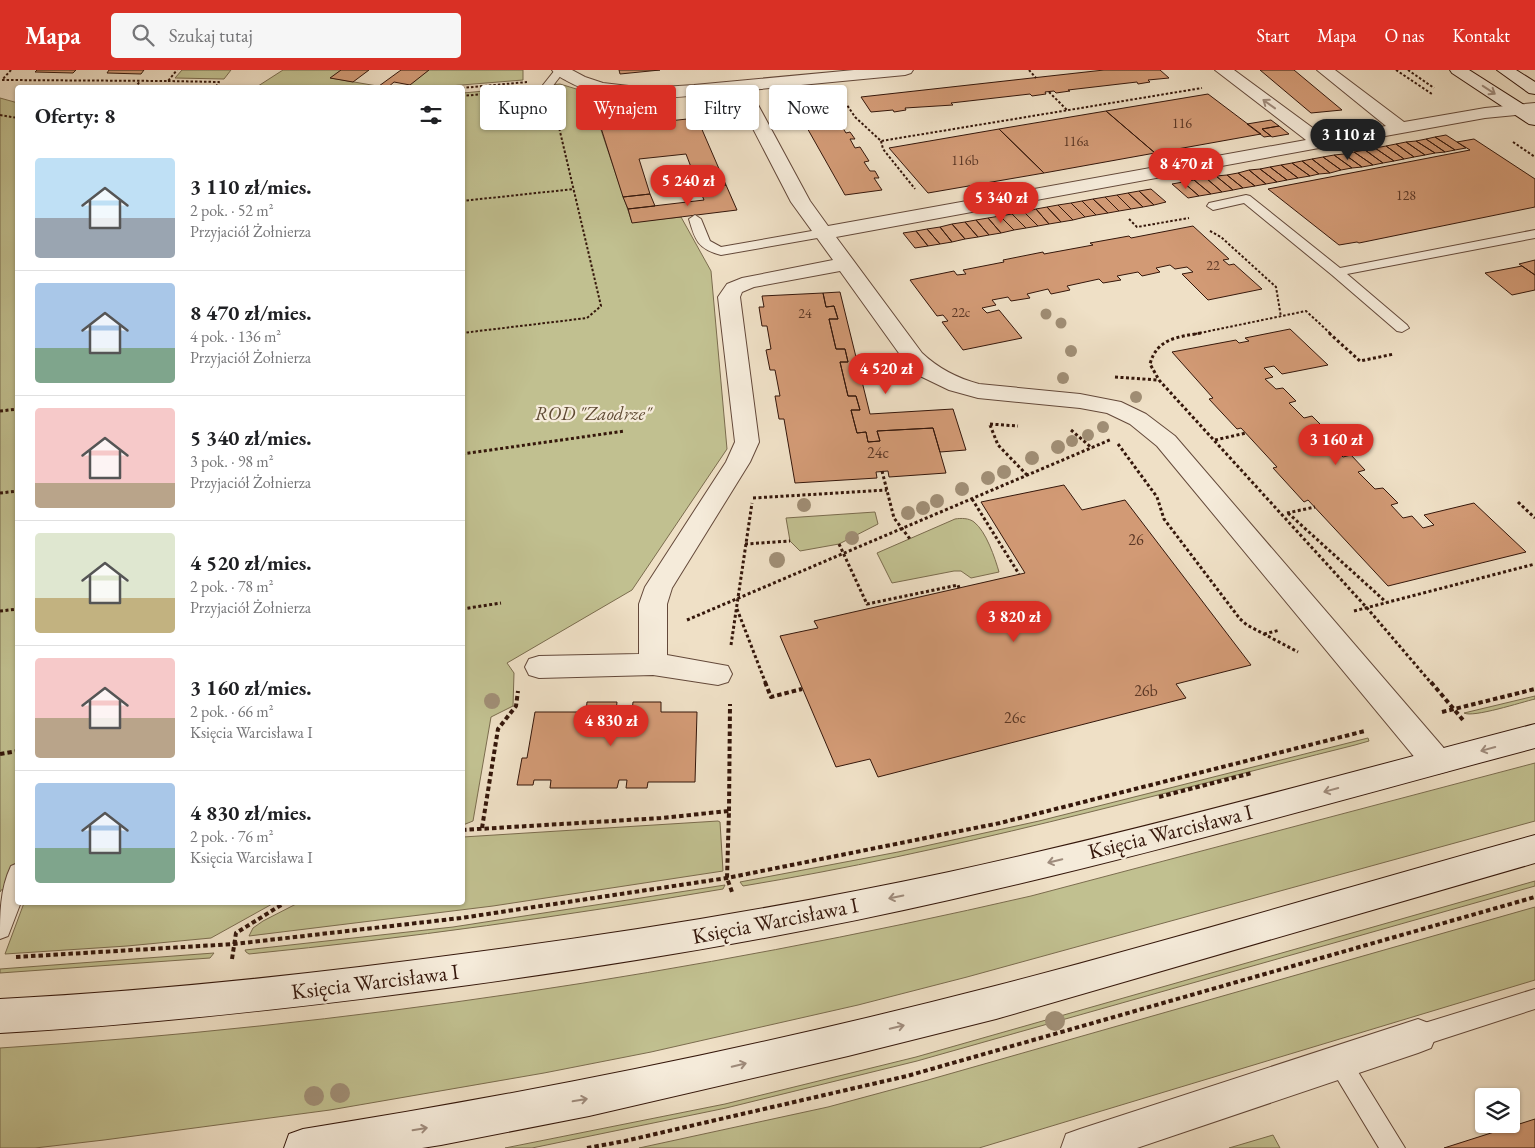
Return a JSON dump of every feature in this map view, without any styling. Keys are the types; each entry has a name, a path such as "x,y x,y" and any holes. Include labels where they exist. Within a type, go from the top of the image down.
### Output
{"street":[{"path":"748,85 905,70"},
{"path":"1223,70 1323,144"},
{"path":"1326,70 1402,129"},
{"path":"1458,70 1527,109 1535,120"},
{"path":"1505,70 1535,89"},
{"path":"553,79 630,92 686,89"},
{"path":"823,233 1323,144 1485,113 1527,109"},
{"path":"759,125 801,202 914,358 928,371 957,385 978,391 1080,401 1113,407 1138,420 1166,441 1437,762"},
{"path":"653,664 653,604 659,587 738,462 747,442 729,297 734,288 749,282 845,264"},
{"path":"539,667 653,664 718,674"},
{"name":"Księcia Warcisława I","path":"0,1016 62,1013 218,999 493,967 642,944 832,910 949,886 1058,860 1535,736"},
{"path":"303,1148 441,1126 589,1098 848,1039 1005,1000 1535,850"},
{"path":"1080,1148 1418,1036"}],"lane":[{"path":"1213,206 1246,199 1402,328"},
{"path":"695,219 702,242 711,249 721,251 823,233"},
{"path":"1336,272 1535,234"},
{"path":"0,929 15,885"},
{"path":"1418,1036 1535,999"},
{"path":"1339,1062 1392,1148"}],"path":[{"path":"11,70 2,80 219,82 217,85"},
{"path":"168,81 177,70"},
{"path":"1029,70 1036,78"},
{"path":"1396,70 1433,95"},
{"path":"830,77 855,117 881,141 883,149 906,179"},
{"path":"465,88 553,79"},
{"path":"465,95 553,79"},
{"path":"465,333 587,318 601,306 551,91 553,79"},
{"path":"137,85 140,81"},
{"path":"881,141 1193,90"},
{"path":"1049,92 1068,110"},
{"path":"0,115 15,118"},
{"path":"465,201 574,189"},
{"path":"1129,219 1137,227 1188,218 1196,222"},
{"path":"1204,228 1221,237 1276,287 1281,317"},
{"path":"1401,353 1360,361 1306,312 1170,339 1160,344 1153,352 1150,364 1159,380 1367,608 1465,722"},
{"path":"1131,378 1159,380"},
{"path":"978,391 998,445 1027,476"},
{"path":"0,411 15,409"},
{"path":"990,424 1026,427"},
{"path":"1062,429 1071,430 1092,448"},
{"path":"465,454 625,431"},
{"path":"1214,440 1246,433"},
{"path":"707,614 1114,438 1157,497 1164,519 1247,625 1264,634"},
{"path":"731,647 756,473 747,442"},
{"path":"882,472 894,518 910,538"},
{"path":"752,498 887,490"},
{"path":"0,493 15,491"},
{"path":"972,499 1019,574"},
{"path":"1518,502 1535,518"},
{"path":"1282,515 1315,507"},
{"path":"1288,513 1386,602"},
{"path":"745,544 790,541"},
{"path":"839,544 867,604 958,585 959,588"},
{"path":"1371,607 1535,564"},
{"path":"465,609 501,603"},
{"path":"736,608 771,697 802,689"},
{"path":"0,611 15,609"},
{"path":"482,828 498,729 516,706 521,675 539,667"},
{"path":"1435,714 1535,689"},
{"path":"730,703 727,878 732,892"},
{"path":"9,958 234,944 461,918 727,878 1000,823 1369,730"},
{"path":"0,754 15,752"},
{"path":"1150,800 1254,773"},
{"path":"465,830 661,818 729,811"},
{"path":"722,893 742,890"},
{"path":"587,1148 625,1141 907,1076 1535,897"},
{"path":"232,959 236,934 245,926 281,905"},
{"path":"222,960 240,958"}],"green space":[{"path":"182,70 231,70 224,79 175,78"},
{"path":"283,70 341,70 331,78 371,85 260,85"},
{"path":"428,70 523,70 523,80 462,85 409,85"},
{"name":"ROD \"Zaodrze\"","path":"566,86 576,89 576,130 601,130 632,222 681,217 711,271 727,449 632,590 507,663 514,673 513,706 491,717 473,821 465,824 465,93 480,91 480,130 566,130"},
{"path":"0,98 15,102 15,888 1,890 0,892"},
{"path":"875,512 878,524 839,544 800,551 790,541 786,518"},
{"path":"955,519 970,520 978,526 989,545 999,572 971,578 961,571 954,571 892,583 877,553"},
{"path":"1535,696 1535,699 1498,709 1469,714 1464,713"},
{"path":"1368,738 1369,741 1355,745 973,840 897,857 743,886 740,882 898,852 1039,821"},
{"path":"1535,763 1535,821 967,977 858,1005 651,1052 544,1073 330,1110 35,1148 0,1148 0,1048 260,1026 389,1011 647,973 776,950 1031,896"},
{"path":"718,821 720,822 723,871 493,906 249,936 253,928 263,921 294,905 465,905 465,837"},
{"path":"1535,881 1535,886 917,1061 726,1108 532,1148 505,1148 725,1104 916,1057"},
{"path":"725,885 723,889 487,926 249,954 245,950 453,927"},
{"path":"23,905 270,905 211,938 5,954"},
{"path":"1535,907 1535,980 979,1148 639,1148 828,1107"},
{"path":"214,953 210,958 0,973 0,969"},
{"path":"1273,1135 1280,1148 1229,1148"}],"building":[{"path":"37,70 76,70 73,73 35,72"},
{"path":"109,70 144,70 141,74 107,73"},
{"path":"341,70 369,70 353,82 330,78"},
{"path":"401,70 429,70 410,85 394,82 390,85 380,85"},
{"path":"619,70 660,70 620,74"},
{"path":"1104,70 1160,70 1169,78 1148,80 1150,82 1138,84 1137,82 1056,93 1054,91 1045,92 1046,94 1032,96 1030,94 951,103 953,105 905,108 906,110 894,112 893,110 871,112 861,97"},
{"path":"1260,70 1294,70 1342,110 1311,113"},
{"path":"1208,94 1261,134 1155,153 1106,111"},
{"path":"1106,111 1155,153 1044,173 999,129"},
{"path":"686,119 686,130 702,130 726,185 699,188 686,154 639,159 650,194 623,197 602,130 676,130 676,120"},
{"path":"1271,120 1279,126 1262,129 1271,136 1264,137 1247,124"},
{"path":"1279,126 1289,134 1272,137 1262,129"},
{"path":"999,129 1044,173 928,193 889,148"},
{"path":"808,130 844,130 846,133 850,132 855,139 850,139 855,148 860,147 869,161 864,162 870,171 875,171 879,178 874,178 882,190 845,195"},
{"path":"1446,135 1466,148 1455,150 1435,137"},
{"path":"1435,137 1455,150 1445,152 1426,139"},
{"path":"1426,139 1445,152 1435,153 1416,141"},
{"path":"1474,139 1535,179 1535,207 1359,243 1339,245 1268,189 1470,150 1457,142"},
{"path":"1416,141 1435,153 1425,155 1406,142"},
{"path":"1406,142 1425,155 1414,157 1396,144"},
{"path":"1396,144 1414,157 1404,159 1386,146"},
{"path":"1386,146 1404,159 1394,161 1375,148"},
{"path":"1375,148 1394,161 1383,163 1365,150"},
{"path":"1365,150 1383,163 1373,165 1354,152"},
{"path":"1354,152 1373,165 1362,167 1344,154"},
{"path":"1344,154 1362,167 1352,168 1334,155"},
{"path":"1334,155 1352,168 1341,170 1323,157"},
{"path":"1323,157 1341,170 1330,173 1312,159"},
{"path":"1312,159 1330,173 1319,174 1302,161"},
{"path":"1302,161 1319,174 1310,176 1292,163"},
{"path":"1292,163 1310,176 1298,178 1281,165"},
{"path":"1281,165 1298,178 1287,180 1270,167"},
{"path":"1270,167 1287,180 1277,182 1260,169"},
{"path":"1260,169 1277,182 1266,184 1249,170"},
{"path":"1249,170 1266,184 1255,186 1238,173"},
{"path":"1238,173 1255,186 1243,188 1227,175"},
{"path":"1227,175 1243,188 1233,190 1216,176"},
{"path":"1216,176 1233,190 1222,192 1206,178"},
{"path":"1206,178 1222,192 1211,194 1194,180"},
{"path":"1194,180 1211,194 1199,196 1183,182"},
{"path":"1183,182 1199,196 1188,198 1172,184"},
{"path":"726,185 737,210 632,223 628,209 704,200 699,188"},
{"path":"1151,189 1166,202 1154,205 1139,191"},
{"path":"1139,191 1154,205 1143,207 1128,193"},
{"path":"1128,193 1143,207 1131,209 1117,195"},
{"path":"650,194 655,206 628,209 623,197"},
{"path":"1117,195 1131,209 1119,211 1105,197"},
{"path":"1105,197 1119,211 1108,213 1093,199"},
{"path":"1093,199 1108,213 1096,215 1082,201"},
{"path":"1082,201 1096,215 1085,217 1071,203"},
{"path":"1071,203 1085,217 1073,220 1058,205"},
{"path":"1058,205 1073,220 1061,222 1047,207"},
{"path":"1047,207 1061,222 1049,224 1036,209"},
{"path":"1036,209 1049,224 1038,226 1024,212"},
{"path":"1024,212 1038,226 1026,228 1012,214"},
{"path":"1012,214 1026,228 1014,230 1000,216"},
{"path":"1000,216 1014,230 1001,233 988,218"},
{"path":"988,218 1001,233 989,235 976,220"},
{"path":"976,220 989,235 978,237 965,222"},
{"path":"965,222 978,237 965,239 952,224"},
{"path":"952,224 965,239 952,242 940,227"},
{"path":"1193,226 1229,259 1223,260 1229,265 1234,264 1262,289 1208,300 1182,274 1193,272 1187,267 1175,269 1170,265 1156,268 1160,272 1142,276 1138,272 1117,276 1121,280 1103,283 1099,279 1067,286 1070,290 1051,294 1048,289 1027,294 1030,298 1011,301 1008,297 992,300 996,305 982,308 987,313 999,310 1022,338 963,350 942,322 948,321 943,315 937,316 910,280 954,271 957,275 966,274 963,270 1004,262 1003,260"},
{"path":"940,227 952,242 940,244 927,229"},
{"path":"927,229 940,244 928,246 916,231"},
{"path":"916,231 928,246 915,248 903,233"},
{"path":"1535,260 1535,275 1519,264"},
{"path":"1522,266 1535,275 1535,290 1512,295 1485,273"},
{"path":"840,292 870,414 953,409 966,450 940,452 933,428 877,431 880,441 868,442 866,432 857,433 851,410 860,410 856,396 848,396 840,362 848,362 845,349 836,349 829,319 838,319 834,306 826,307 823,293"},
{"path":"823,293 826,307 834,306 838,319 829,319 836,349 845,349 848,362 840,362 848,396 856,396 860,410 851,410 857,433 866,432 868,442 880,441 877,431 933,428 946,473 889,477 888,471 876,472 877,478 795,483 784,419 779,419 775,396 780,396 775,370 770,370 766,350 771,349 767,326 762,326 759,307 764,307 762,296"},
{"path":"1290,329 1328,365 1282,374 1274,366 1264,368 1273,377 1265,379 1276,389 1283,388 1296,401 1289,403 1304,418 1312,416 1326,430 1318,432 1343,457 1351,455 1365,470 1358,472 1375,489 1383,488 1398,503 1391,505 1403,518 1412,516 1423,528 1434,525 1424,515 1474,503 1526,552 1388,586 1308,500 1304,502 1273,468 1277,467 1241,428 1237,429 1209,399 1213,398 1172,352 1236,340 1239,343 1249,341 1245,338"},
{"path":"1064,485 1082,510 1125,500 1251,665 1176,684 1186,698 878,777 870,759 836,767 780,636 818,628 814,621 1025,573 981,502"},
{"path":"587,702 617,702 616,712 632,712 633,702 661,702 661,712 697,712 695,782 648,782 647,788 626,788 627,780 619,780 617,788 550,788 551,780 534,780 533,785 517,785 522,758 527,758 535,712 586,712"},
{"path":"1535,1119 1535,1148 1444,1148 1491,1133 1520,1133 1520,1124"}]}
